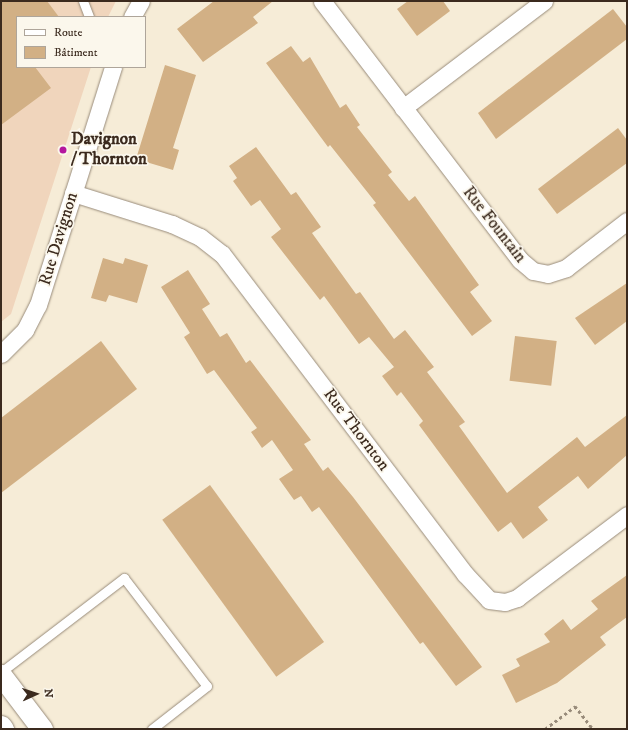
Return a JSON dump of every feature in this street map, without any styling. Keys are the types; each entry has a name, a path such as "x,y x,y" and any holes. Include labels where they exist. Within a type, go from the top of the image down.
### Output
{"street":[{"path":"133,16 141,1"},
{"name":"Rue Fountain","path":"322,1 520,260 533,271 548,274 566,268 627,222"},
{"path":"403,108 544,1"},
{"name":"Rue Davignon","path":"1,354 34,315 113,68"},
{"name":"Rue Thornton","path":"73,194 172,224 200,237 222,254 465,574 489,600 505,602 517,598 627,515"},
{"path":"1,674 42,729"}],"lane":[{"path":"83,1 89,16"},
{"path":"1,674 124,578 207,686 152,729"}],"path":[{"path":"545,729 575,706 593,729"}],"shaded area":[{"path":"1,1 116,1 108,16 16,16 16,68 91,68 11,314 1,322"}],"building":[{"path":"1,1 47,1 58,16 16,16 16,68 36,68 51,88 1,125"},
{"path":"214,1 273,1 253,17 258,23 203,62 177,29"},
{"path":"408,1 443,1 450,11 417,36 397,9"},
{"path":"613,9 627,27 627,39 496,139 478,113"},
{"path":"291,46 303,62 310,57 340,108 346,104 360,125 357,127 392,172 388,175 409,201 415,196 479,285 470,292 492,321 472,336 373,205 376,203 330,145 328,147 266,63"},
{"path":"165,65 196,75 173,148 179,150 173,170 136,159"},
{"path":"618,128 627,140 627,163 557,214 538,189"},
{"path":"256,147 291,195 296,192 321,227 312,233 356,294 360,292 394,339 405,330 434,367 427,372 465,422 459,426 507,493 577,437 585,447 627,415 627,455 588,489 578,476 538,507 548,520 523,539 511,522 498,532 419,425 423,421 401,392 397,396 382,376 394,367 369,337 359,344 324,296 320,300 271,237 281,229 260,200 251,206 233,181 237,178 229,166"},
{"path":"103,258 123,264 125,258 148,265 137,303 109,295 106,302 91,298"},
{"path":"188,270 210,304 202,309 220,337 227,333 246,363 250,360 311,440 304,444 323,471 328,467 353,497 482,667 456,686 423,642 420,644 319,507 312,512 301,496 294,500 279,479 293,470 272,440 262,448 251,432 257,428 214,370 207,374 184,337 190,333 161,287"},
{"path":"627,283 627,321 595,345 575,318"},
{"path":"515,336 557,341 551,386 510,381"},
{"path":"101,341 137,389 1,493 1,418"},
{"path":"210,485 324,642 276,677 162,520"},
{"path":"627,575 627,617 600,637 606,645 557,683 516,703 502,675 520,666 516,659 550,642 544,634 563,619 571,630 598,609 591,601"}],"place":[{"name":"Davignon / Thornton","path":"63,150"}]}
